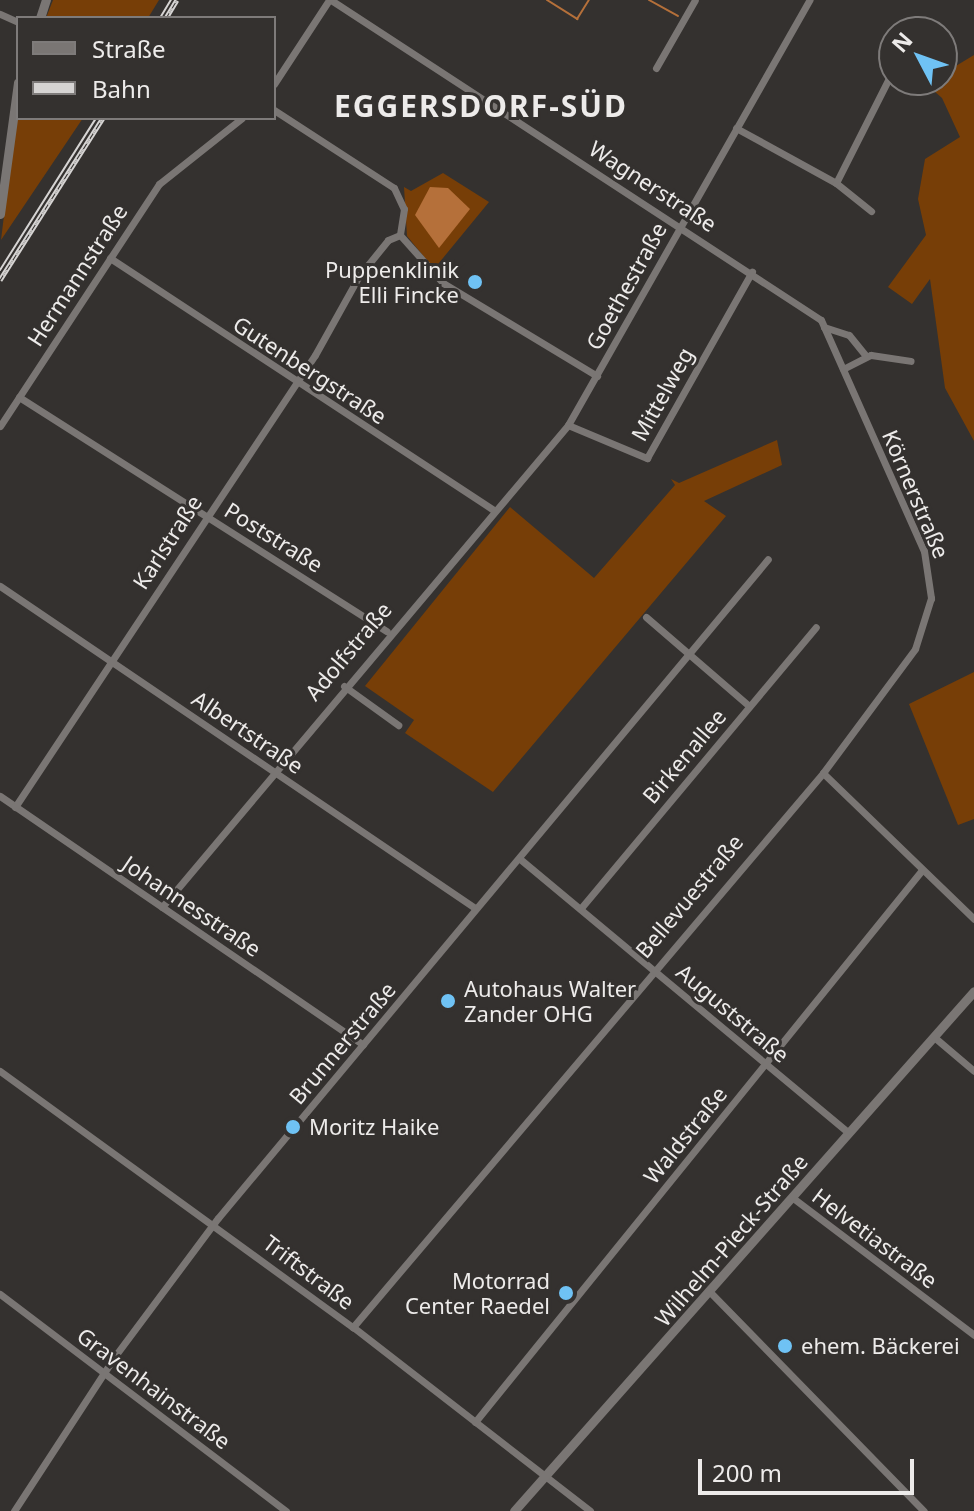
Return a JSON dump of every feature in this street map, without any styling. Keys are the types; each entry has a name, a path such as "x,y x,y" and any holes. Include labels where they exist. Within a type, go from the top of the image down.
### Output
{"street":[{"path":"276,81 330,0"},
{"name":"Wagnerstraße","path":"330,0 682,225 752,272 824,327 849,335 866,356"},
{"path":"656,68 695,0"},
{"name":"Goethestraße","path":"568,424 809,0"},
{"path":"836,183 880,96"},
{"path":"0,214 16,97"},
{"path":"276,111 394,188 404,209 400,235 466,301 597,376"},
{"name":"Hermannstraße","path":"0,426 159,184 239,120"},
{"path":"736,128 836,183 871,211"},
{"name":"Karlstraße","path":"15,807 296,380 373,257 400,235"},
{"name":"Gutenbergstraße","path":"110,258 493,510"},
{"name":"Mittelweg","path":"568,424 647,458 752,272"},
{"name":"Körnerstraße","path":"824,327 929,566 927,624 898,675"},
{"path":"843,369 866,356 911,361"},
{"name":"Poststraße","path":"19,397 387,631"},
{"name":"Adolfstraße","path":"162,907 387,631 568,424"},
{"name":"Brunnerstraße","path":"14,1511 104,1373 214,1224 475,908 693,655 768,559"},
{"name":"Albertstraße","path":"0,586 475,908"},
{"path":"646,617 749,706"},
{"name":"Birkenallee","path":"581,908 816,627"},
{"name":"Bellevuestraße","path":"353,1327 652,968 823,773 898,675"},
{"path":"344,686 398,725"},
{"path":"823,773 974,919"},
{"name":"Johannesstraße","path":"0,796 363,1045"},
{"name":"Auguststraße","path":"520,859 849,1133"},
{"name":"Waldstraße","path":"475,1422 922,870"},
{"name":"Wilhelm-Pieck-Straße","path":"514,1511 547,1479 974,991"},
{"path":"934,1037 974,1071"},
{"name":"Triftstraße","path":"0,1071 353,1327 590,1511"},
{"name":"Helvetiastraße","path":"793,1198 974,1335"},
{"path":"710,1292 924,1511"},
{"name":"Gravenhainstraße","path":"0,1294 286,1511"}],"shaded area":[{"path":"53,0 159,0 149,16 47,16"},
{"path":"974,55 974,441 945,388 930,279 912,304 888,287 926,235 918,199 925,159 960,137 940,96 958,96 958,65"},
{"path":"16,117 16,120 82,120 1,240"},
{"path":"443,173 489,202 434,269 407,236 404,187 411,191"},
{"path":"430,187 448,188 470,209 439,248 415,215"},
{"path":"777,440 782,465 704,501 726,516 493,792 405,733 414,720 365,686 510,507 594,578 675,485 671,479 679,483"},
{"path":"974,672 974,819 958,825 909,704"}],"waterway":[{"path":"547,0 577,19 589,0"},
{"path":"649,0 678,16"}],"tram line":[{"path":"161,16 171,0"},
{"path":"0,270 95,120"}],"railway":[{"path":"167,16 177,0"},
{"path":"0,280 102,120"}],"place":[{"name":"Puppenklinik Elli Fincke","path":"475,282"},
{"name":"Autohaus Walter Zander OHG","path":"448,1001"},
{"name":"Moritz Haike","path":"293,1127"},
{"name":"Motorrad Center Raedel","path":"566,1293"},
{"name":"ehem. Bäckerei","path":"785,1346"}],"district":[{"name":"EGGERSDORF-SÜD","path":"481,106"}]}
